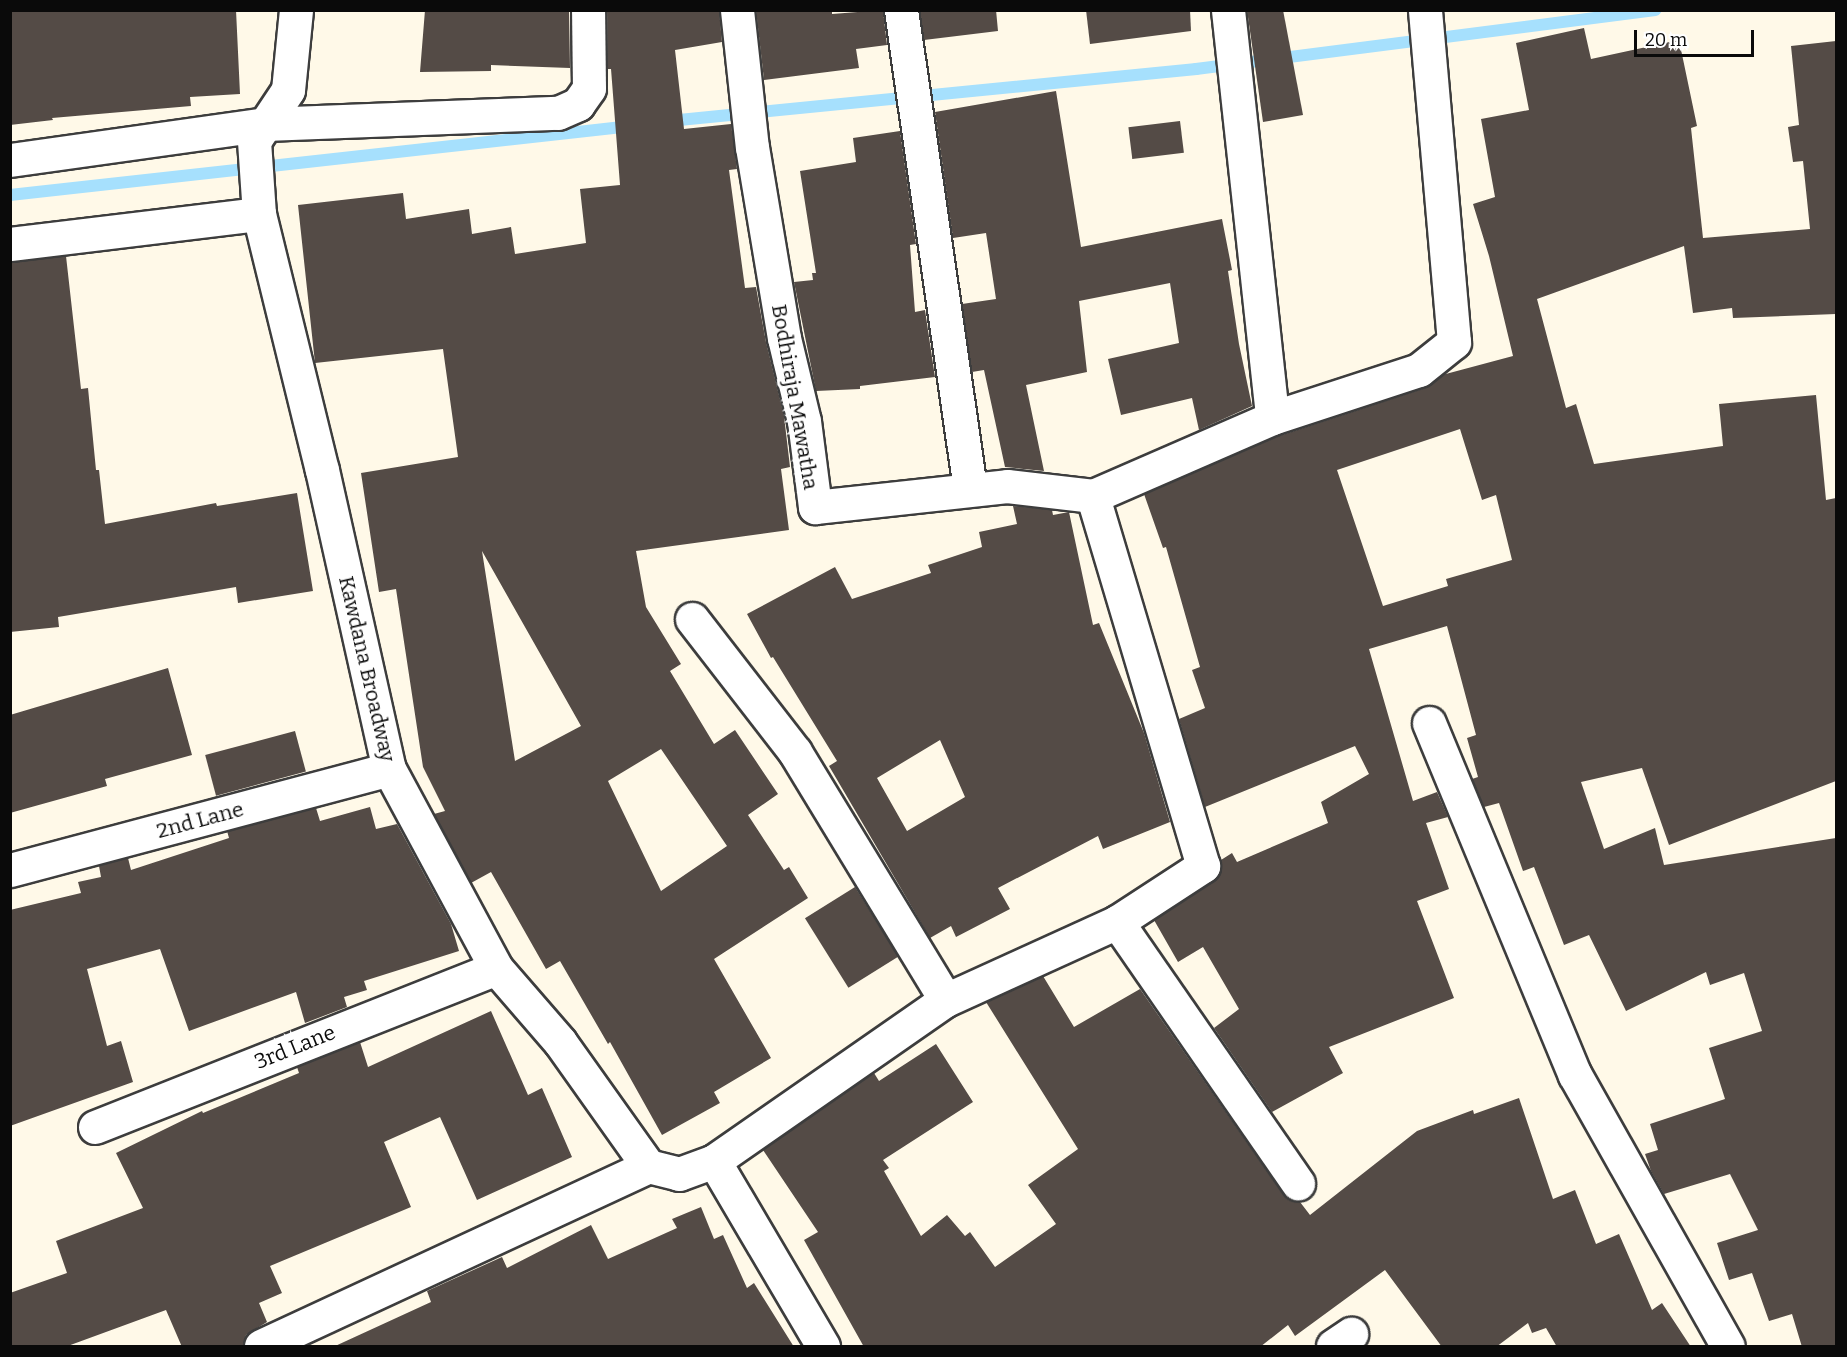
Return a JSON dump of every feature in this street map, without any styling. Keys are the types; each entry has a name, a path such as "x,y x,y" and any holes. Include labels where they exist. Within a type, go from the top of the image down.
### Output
{"street":[{"path":"259,133 288,90 296,10"},
{"path":"10,160 259,133 558,113 578,104 590,88 588,10"},
{"name":"Bodhiraja Mawatha","path":"737,10 752,147 784,338 804,420 815,507 1007,486 1093,496"},
{"path":"901,10 970,489"},
{"path":"1228,10 1234,83 1272,418"},
{"path":"261,1347 648,1166 679,1174 714,1161 946,1000 1117,922 1203,866 1093,496 1272,418 1419,370 1454,342 1425,14"},
{"name":"Kawdana Broadway","path":"259,133 258,200 389,769 496,968 560,1042 648,1166"},
{"path":"10,244 258,200"},
{"path":"692,619 795,752 946,1000"},
{"path":"1429,723 1575,1075 1728,1347"},
{"name":"2nd Lane","path":"10,870 389,769"},
{"path":"1117,922 1298,1183"},
{"name":"3rd Lane","path":"95,1127 496,968"},
{"path":"714,1161 823,1347"}],"building":[{"path":"10,10 236,10 240,94 190,97 191,106 52,118 53,120 10,125"},
{"path":"425,10 569,10 570,68 491,65 491,71 420,72"},
{"path":"607,10 719,10 722,42 675,50 684,129 731,124 737,169 729,170 745,288 756,287 766,342 784,416 790,467 781,469 789,530 636,551 646,607 681,664 670,671 714,744 735,730 778,794 748,815 784,870 789,867 808,898 714,959 771,1058 714,1092 720,1103 662,1135 610,1042 608,1044 560,961 546,969 491,872 471,883 434,814 445,811 423,767 396,589 379,592 361,473 458,457 443,349 315,363 298,205 403,193 406,219 469,209 472,234 511,227 515,254 586,243 580,189 620,185 611,69 608,69","holes":["482,551 581,726 515,761","661,749 727,846 661,891 608,781"]},
{"path":"756,10 832,10 832,14 883,10 887,45 856,49 859,68 764,80"},
{"path":"920,10 996,10 998,31 924,40"},
{"path":"1086,10 1190,10 1191,31 1090,44"},
{"path":"1247,10 1283,10 1303,115 1263,122"},
{"path":"1584,28 1591,59 1679,40 1697,126 1691,128 1703,238 1810,229 1803,161 1793,162 1788,127 1799,125 1791,46 1836,41 1836,314 1733,318 1732,308 1693,313 1684,246 1537,299 1566,408 1576,404 1594,464 1723,446 1719,404 1816,395 1826,500 1836,498 1836,781 1669,845 1642,768 1581,782 1604,849 1655,828 1664,865 1836,838 1836,1347 1802,1347 1792,1314 1769,1321 1752,1273 1729,1280 1717,1243 1758,1230 1730,1174 1664,1194 1651,1171 1645,1154 1658,1150 1650,1124 1725,1099 1709,1048 1762,1031 1744,973 1710,985 1706,972 1626,1011 1589,935 1564,945 1534,867 1523,871 1499,803 1484,807 1472,779 1478,777 1467,738 1476,735 1447,626 1369,649 1413,801 1437,792 1448,817 1426,823 1449,889 1417,901 1454,998 1329,1047 1343,1073 1272,1112 1214,1028 1239,1009 1203,947 1178,962 1154,920 1213,882 1221,872 1221,860 1232,853 1237,862 1328,823 1321,802 1369,774 1355,746 1205,807 1179,719 1205,708 1192,670 1200,667 1166,547 1163,548 1144,494 1279,436 1425,388 1442,375 1513,356 1489,256 1473,204 1495,197 1481,119 1529,110 1516,43","holes":["1460,429 1482,500 1496,495 1512,560 1446,579 1448,586 1383,606 1337,470"]},
{"path":"1056,91 1081,247 1222,219 1232,270 1228,271 1239,344 1252,406 1199,430 1192,398 1121,415 1108,359 1179,343 1170,283 1079,301 1087,372 1026,385 1044,471 1005,467 984,370 972,372 962,304 996,299 986,233 953,238 935,112"},
{"path":"1180,121 1184,153 1132,159 1128,127"},
{"path":"900,131 916,244 910,245 915,312 925,310 935,377 860,386 860,389 816,391 794,282 813,280 812,273 816,273 800,171 856,162 853,138"},
{"path":"66,256 81,389 88,388 96,470 99,470 105,524 216,503 217,506 297,493 313,591 238,603 236,587 58,617 59,627 10,632 10,262"},
{"path":"1013,506 1052,510 1053,515 1069,512 1093,625 1099,623 1144,733 1170,822 1103,849 1098,836 998,888 1010,909 956,937 951,926 930,938 829,766 837,761 773,657 771,658 747,614 835,567 852,599 931,573 928,565 982,547 979,532 1017,524","holes":["940,740 965,797 907,831 877,778"]},
{"path":"168,668 192,755 105,779 107,786 10,813 10,715"},
{"path":"295,731 306,772 216,796 205,755"},
{"path":"370,807 376,829 397,824 451,924 459,951 364,981 367,990 344,997 347,1007 305,1023 296,992 189,1031 160,949 87,969 107,1046 121,1041 133,1082 10,1126 10,910 81,893 78,882 101,877 99,866 128,858 131,870 229,838 227,831 316,808 320,821"},
{"path":"855,887 898,957 848,988 805,918"},
{"path":"1043,976 1074,1027 1140,989 1283,1194 1291,1200 1300,1202 1310,1215 1417,1131 1473,1110 1474,1114 1519,1098 1553,1199 1575,1190 1596,1244 1619,1234 1652,1310 1662,1303 1691,1347 1557,1347 1546,1328 1532,1333 1528,1323 1496,1347 1442,1347 1385,1270 1295,1336 1288,1325 1260,1347 864,1347 804,1240 818,1232 763,1150 874,1073 879,1081 936,1044 973,1102 883,1160 889,1168 884,1171 921,1236 947,1215 965,1236 970,1232 995,1267 1056,1224 1028,1185 1078,1149 986,1002"},
{"path":"491,1011 528,1095 542,1088 572,1157 477,1200 440,1117 384,1142 411,1207 270,1266 282,1293 259,1303 267,1322 246,1335 243,1347 182,1347 166,1310 65,1347 10,1347 10,1293 67,1273 56,1241 143,1208 116,1153 202,1111 203,1113 299,1073 297,1067 360,1042 368,1067"},
{"path":"701,1207 714,1239 723,1235 747,1288 754,1283 794,1347 333,1347 431,1302 427,1291 502,1257 507,1268 591,1225 608,1259 677,1228 672,1219"}],"waterway":[{"path":"669,121 1196,69 1655,10"},
{"path":"10,195 631,126"}]}
